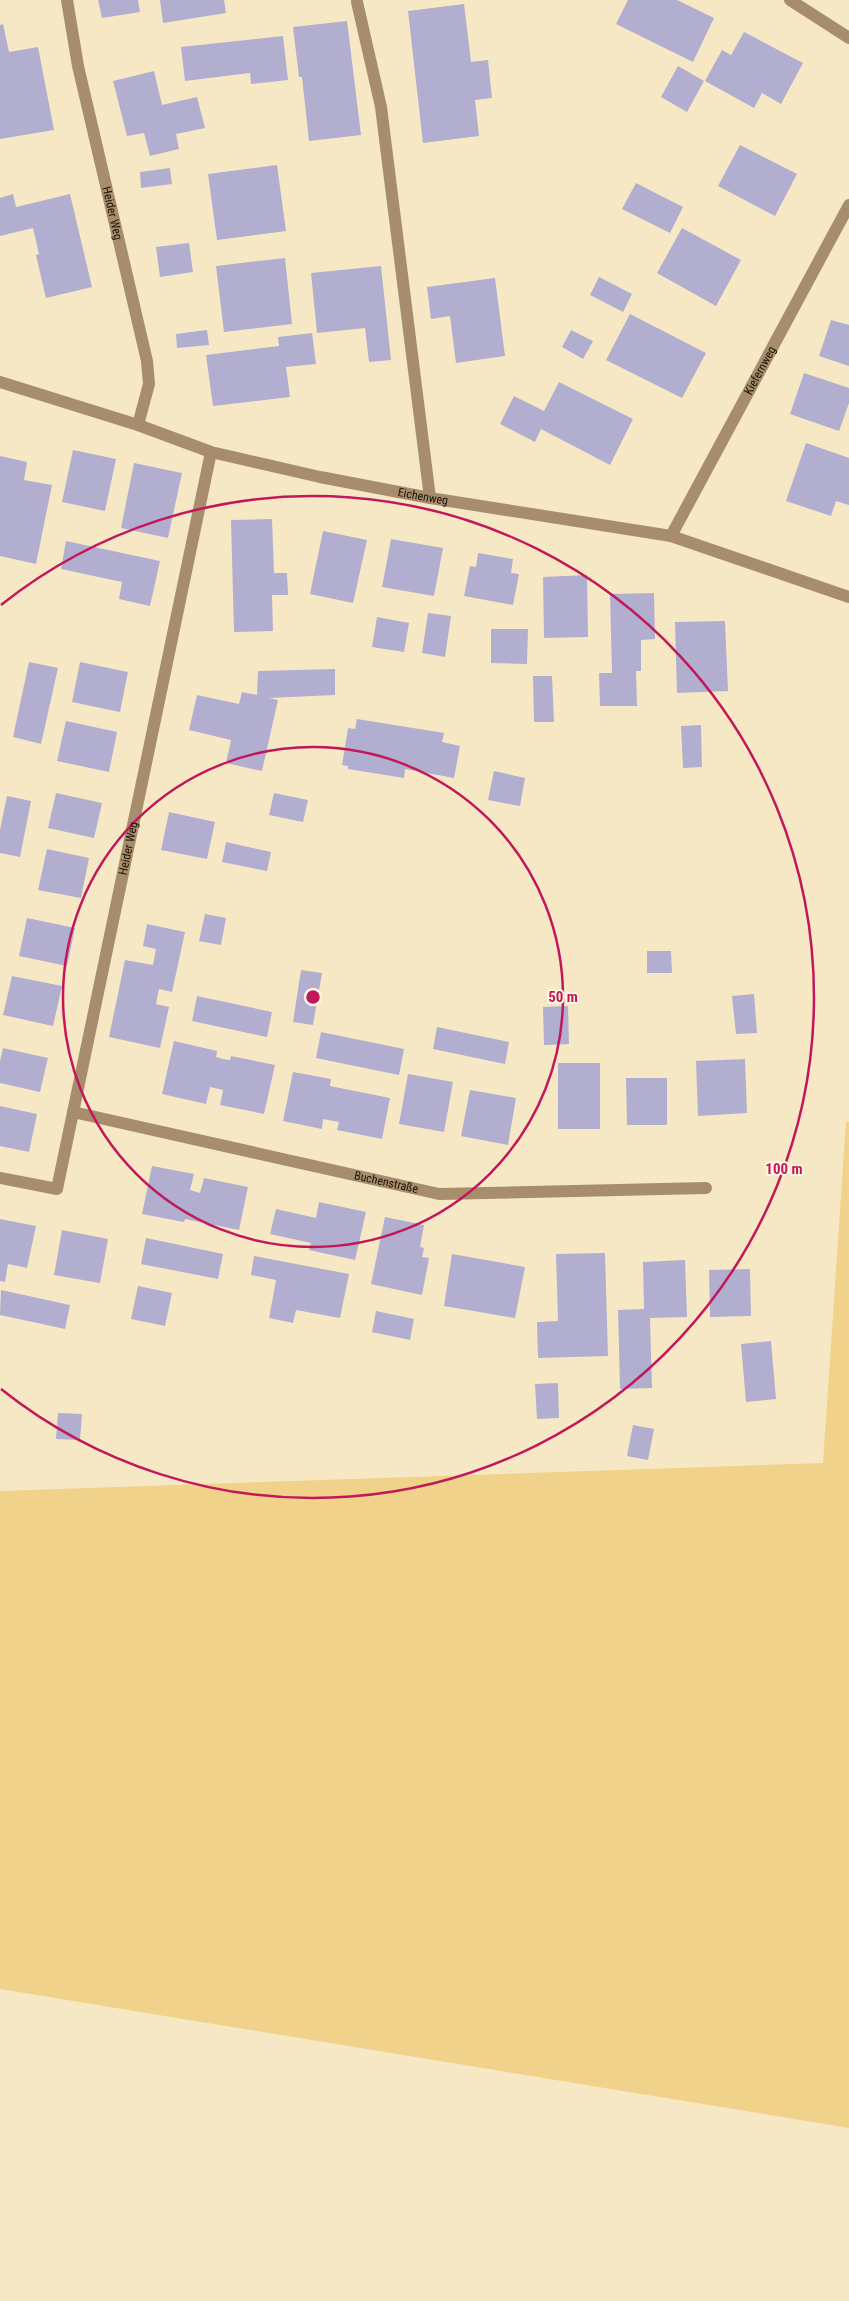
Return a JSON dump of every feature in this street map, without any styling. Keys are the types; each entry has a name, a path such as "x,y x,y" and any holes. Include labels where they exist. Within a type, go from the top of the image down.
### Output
{"street":[{"name":"Heider Weg","path":"67,0 78,66 148,362 149,384 138,425"},
{"path":"790,0 849,38"},
{"path":"357,2 381,107 430,498"},
{"name":"Kiefernweg","path":"671,536 849,205"},
{"name":"Eichenweg","path":"0,382 138,425 210,452 320,477 430,498 671,536 849,597"},
{"name":"Heider Weg","path":"0,1178 57,1189 210,452"},
{"name":"Buchenstraße","path":"73,1112 439,1194 706,1188"}],"shaded area":[{"path":"846,1121 849,1122 849,2128 0,1989 0,1491 823,1463"}],"building":[{"path":"98,0 138,0 140,12 102,18"},
{"path":"160,0 224,0 226,13 163,23"},
{"path":"628,0 677,0 714,18 693,62 616,24"},
{"path":"464,4 471,62 488,60 492,98 475,100 479,136 423,143 408,11"},
{"path":"347,21 361,135 309,141 302,77 299,77 293,27"},
{"path":"3,24 9,52 38,47 54,130 0,139 0,25"},
{"path":"744,32 803,63 781,104 762,93 754,108 705,81 722,50 731,55"},
{"path":"283,36 288,80 251,84 250,73 185,81 181,47"},
{"path":"678,66 704,81 687,112 661,97"},
{"path":"154,71 162,105 197,97 205,128 176,134 179,149 150,156 144,133 127,136 113,81"},
{"path":"740,145 797,174 775,216 718,186"},
{"path":"277,165 286,231 217,240 208,174"},
{"path":"170,168 172,184 141,188 140,172"},
{"path":"636,183 683,207 670,233 622,209"},
{"path":"13,194 16,207 70,194 92,287 46,298 36,255 39,254 33,228 0,236 0,198"},
{"path":"682,228 741,260 716,306 657,273"},
{"path":"189,243 193,272 160,277 156,247"},
{"path":"285,258 292,324 224,332 216,266"},
{"path":"381,266 391,360 369,362 365,328 317,333 311,273"},
{"path":"599,277 632,294 623,312 590,295"},
{"path":"495,278 505,356 456,363 450,316 431,319 427,287"},
{"path":"630,314 706,353 682,398 606,360"},
{"path":"831,320 849,325 849,366 819,356"},
{"path":"207,330 209,345 177,348 176,334"},
{"path":"571,330 593,341 583,359 562,347"},
{"path":"312,333 316,364 286,367 290,397 213,406 206,355 279,346 278,337"},
{"path":"804,373 849,388 849,403 839,431 790,414"},
{"path":"559,382 633,419 610,465 541,429 535,442 500,424 514,396 544,411"},
{"path":"806,443 849,458 849,505 836,501 831,516 786,501"},
{"path":"73,450 116,459 105,511 62,502"},
{"path":"0,456 27,462 24,480 52,485 36,564 0,556"},
{"path":"134,463 182,473 168,538 121,528"},
{"path":"272,519 274,573 287,573 288,595 272,595 273,631 234,632 231,520"},
{"path":"323,531 367,540 353,603 310,594"},
{"path":"391,539 443,548 434,596 382,587"},
{"path":"66,541 160,561 150,606 119,599 122,582 61,569"},
{"path":"478,553 513,559 511,573 519,574 513,605 464,596 470,566 476,567"},
{"path":"587,575 588,637 544,638 543,577"},
{"path":"654,593 655,639 641,640 641,671 636,671 637,706 600,706 599,673 612,673 610,594"},
{"path":"428,613 451,616 445,657 422,653"},
{"path":"377,617 409,623 404,652 372,647"},
{"path":"725,621 728,691 677,693 675,622"},
{"path":"491,629 528,629 527,664 491,663"},
{"path":"29,662 58,668 41,744 13,737"},
{"path":"80,662 128,672 120,712 72,702"},
{"path":"335,669 335,695 269,698 278,700 262,771 226,763 231,740 189,730 197,695 239,704 242,692 257,695 258,671"},
{"path":"533,676 552,676 554,722 534,722"},
{"path":"357,719 444,733 442,742 460,746 454,778 405,769 404,778 348,769 348,766 342,765 348,728 355,729"},
{"path":"66,721 117,732 109,772 57,761"},
{"path":"701,725 702,767 683,768 681,726"},
{"path":"494,771 525,778 520,806 488,800"},
{"path":"56,793 102,803 94,838 48,828"},
{"path":"274,793 308,800 303,822 269,815"},
{"path":"7,796 31,801 20,857 0,853 0,830"},
{"path":"169,812 215,822 207,859 161,850"},
{"path":"226,842 271,852 267,871 222,862"},
{"path":"47,849 89,858 81,898 38,890"},
{"path":"205,914 226,918 221,945 199,941"},
{"path":"27,918 75,928 67,966 19,956"},
{"path":"147,924 185,932 172,992 159,989 156,1004 169,1007 160,1048 109,1037 125,960 153,965 156,949 143,946"},
{"path":"647,951 671,951 672,973 647,973"},
{"path":"301,970 322,973 313,1025 293,1022"},
{"path":"12,976 62,986 53,1026 3,1015"},
{"path":"754,994 757,1033 736,1034 732,996"},
{"path":"197,996 272,1012 267,1037 192,1021"},
{"path":"568,1006 569,1044 544,1045 543,1007"},
{"path":"437,1027 509,1042 505,1064 433,1049"},
{"path":"321,1032 404,1049 399,1075 316,1058"},
{"path":"174,1041 217,1051 216,1057 223,1059 230,1060 231,1056 275,1065 264,1114 220,1105 223,1090 210,1087 206,1104 162,1094"},
{"path":"3,1048 48,1058 40,1092 0,1083 0,1061"},
{"path":"745,1059 747,1113 698,1116 696,1061"},
{"path":"558,1063 600,1063 600,1129 558,1129"},
{"path":"293,1072 331,1079 330,1086 390,1098 382,1139 337,1130 339,1122 323,1119 322,1129 283,1121"},
{"path":"408,1074 453,1082 444,1132 399,1124"},
{"path":"626,1078 667,1078 667,1125 627,1125"},
{"path":"470,1090 516,1098 508,1145 461,1136"},
{"path":"0,1106 37,1114 29,1152 0,1146"},
{"path":"152,1166 194,1174 190,1190 200,1193 204,1178 248,1187 239,1230 185,1219 184,1222 142,1214"},
{"path":"319,1202 366,1212 355,1260 309,1250 311,1243 270,1234 276,1209 316,1218"},
{"path":"385,1217 424,1225 420,1247 424,1248 422,1257 429,1258 422,1295 371,1284"},
{"path":"0,1219 36,1226 27,1268 8,1264 5,1282 0,1281"},
{"path":"62,1230 108,1239 100,1283 54,1275"},
{"path":"146,1238 223,1254 218,1279 141,1264"},
{"path":"605,1253 608,1356 538,1358 537,1322 558,1321 556,1254"},
{"path":"452,1254 525,1267 515,1318 444,1306"},
{"path":"254,1256 349,1274 340,1318 296,1310 293,1323 269,1318 276,1280 251,1275"},
{"path":"685,1260 687,1317 650,1318 652,1388 620,1389 618,1310 644,1309 643,1262"},
{"path":"750,1269 751,1316 710,1317 709,1270"},
{"path":"138,1286 172,1293 165,1326 131,1319"},
{"path":"1,1290 70,1305 65,1329 0,1315"},
{"path":"376,1311 414,1319 410,1340 372,1332"},
{"path":"771,1341 776,1399 746,1402 741,1344"},
{"path":"558,1383 559,1418 537,1419 535,1384"},
{"path":"58,1413 82,1414 80,1440 56,1439"},
{"path":"633,1425 654,1429 648,1460 627,1456"}]}
